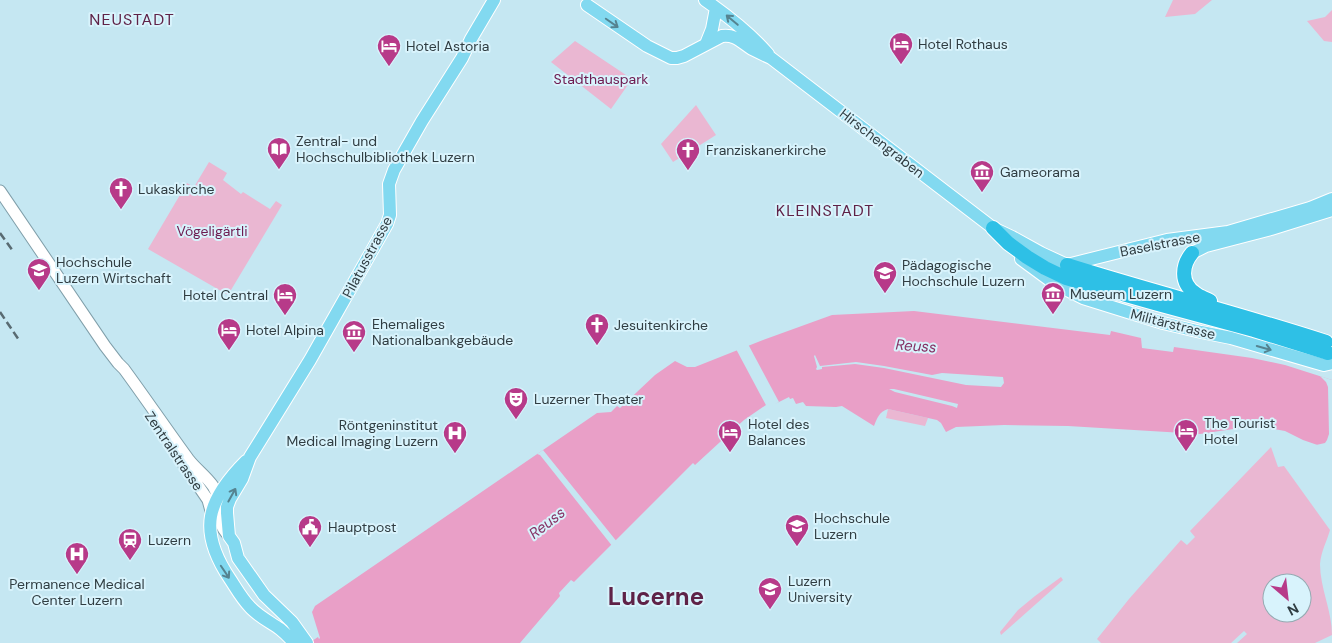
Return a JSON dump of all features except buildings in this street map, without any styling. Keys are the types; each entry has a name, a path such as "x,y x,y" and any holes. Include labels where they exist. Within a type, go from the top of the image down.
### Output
{"highway":[{"path":"993,228 1008,243 1032,261 1058,274 1329,353"},
{"path":"1192,253 1186,260 1184,267 1186,282 1195,294 1210,301 1225,312"},
{"path":"1066,265 1225,312 1329,353"}],"main road":[{"name":"Pilatusstrasse","path":"307,643 292,622 264,595 238,558 234,543 229,536 228,503 242,479 250,457 310,360 387,224 390,215 390,184 394,170 462,58 494,0"},
{"path":"705,0 729,17 757,41 771,58"},
{"path":"587,5 647,46 667,57 676,58 684,56 722,36 731,36 771,58"},
{"path":"706,44 712,29 716,8"},
{"name":"Hirschengraben","path":"771,58 993,228"},
{"name":"Zentralstrasse","path":"0,191 105,346 124,368 194,467 213,486 217,497 220,523 229,536"},
{"name":"Baselstrasse","path":"1066,265 1167,240 1228,232 1310,208 1331,209"},
{"name":"Baselstrasse","path":"1192,253 1206,246 1331,209"},
{"path":"993,228 1066,265"},
{"name":"Militärstrasse","path":"993,228 1002,243 1014,254 1055,284 1076,296 1163,323 1231,338 1317,364"},
{"path":"1317,364 1324,365 1329,353"},
{"name":"Zentralstrasse","path":"118,363 120,371 208,500 212,511"},
{"path":"1317,364 1332,373"},
{"name":"Pilatusstrasse","path":"212,511 217,497 234,473 250,457"},
{"path":"212,511 210,530 212,545 220,564 248,604 294,643"}],"green space":[{"path":"1173,0 1212,0 1195,14 1165,17"},
{"path":"1332,10 1332,42 1324,41 1307,21 1325,17"},
{"name":"Stadthauspark","path":"575,41 632,79 611,109 551,62"},
{"path":"696,105 716,135 673,162 661,144"},
{"name":"Vögeligärtli","path":"209,162 227,173 223,180 241,194 243,192 270,209 276,201 282,205 228,295 148,249 187,183 194,187"},
{"path":"888,409 928,418 925,426 886,418"},
{"path":"1271,447 1278,467 1284,466 1330,530 1320,564 1332,635 1315,643 1237,643 1247,634 1244,631 1231,643 1101,643 1097,639 1181,540 1187,545 1195,537 1190,531"},
{"path":"1061,577 1063,580 1001,635 1000,632 1018,610"}],"water":[{"name":"Reuss","path":"914,311 1110,335 1111,331 1141,338 1142,348 1173,352 1174,347 1252,358 1285,365 1332,380 1332,450 1303,440 1285,431 1262,428 1240,428 1200,434 1068,426 1004,425 956,427 946,432 937,420 888,409 880,414 874,426 842,406 806,406 803,402 796,404 793,398 790,399 789,397 777,403 766,405 744,420 695,465 693,463 574,582 571,580 559,593 560,596 520,643 309,643 318,637 320,638 312,612 315,606 597,413 611,412 617,406 620,408 655,375 675,361 687,367 695,367 832,315","holes":["815,355 820,366 856,362 932,375 942,373 1003,377 1004,383 1001,387 966,385 855,364 822,367 822,369 817,370","889,389 894,389 958,404 957,408"]}],"pier":[{"path":"748,344 779,402 770,407 767,407 736,349"},
{"path":"1320,376 1332,380 1332,452 1316,445 1325,443 1329,434 1328,387"},
{"path":"543,450 618,543 613,547 540,455 537,454"}],"railway":[{"path":"0,233 13,251"},
{"path":"0,312 19,340"}],"place":[{"name":"Hotel Rothaus","path":"901,65"},
{"name":"Hotel Astoria","path":"389,67"},
{"name":"Zentral- und Hochschulbibliothek Luzern","path":"279,170"},
{"name":"Franziskanerkirche","path":"688,171"},
{"name":"Gameorama","path":"982,193"},
{"name":"Lukaskirche","path":"121,210"},
{"name":"Hochschule Luzern Wirtschaft","path":"39,291"},
{"name":"Pädagogische Hochschule Luzern","path":"885,294"},
{"name":"Museum Luzern","path":"1053,315"},
{"name":"Hotel Central","path":"285,316"},
{"name":"Jesuitenkirche","path":"597,346"},
{"name":"Hotel Alpina","path":"229,351"},
{"name":"Ehemaliges Nationalbankgebäude","path":"354,353"},
{"name":"Luzerner Theater","path":"516,420"},
{"name":"The Tourist Hotel","path":"1186,452"},
{"name":"Hotel des Balances","path":"730,453"},
{"name":"Röntgeninstitut Medical Imaging Luzern","path":"455,454"},
{"name":"Hochschule Luzern","path":"797,547"},
{"name":"Hauptpost","path":"310,548"},
{"name":"Luzern","path":"130,561"},
{"name":"Permanence Medical Center Luzern","path":"77,575"},
{"name":"Luzern University","path":"770,610"}],"district":[{"name":"NEUSTADT","path":"132,19"},
{"name":"KLEINSTADT","path":"825,210"},
{"name":"Lucerne","path":"656,597"}]}
